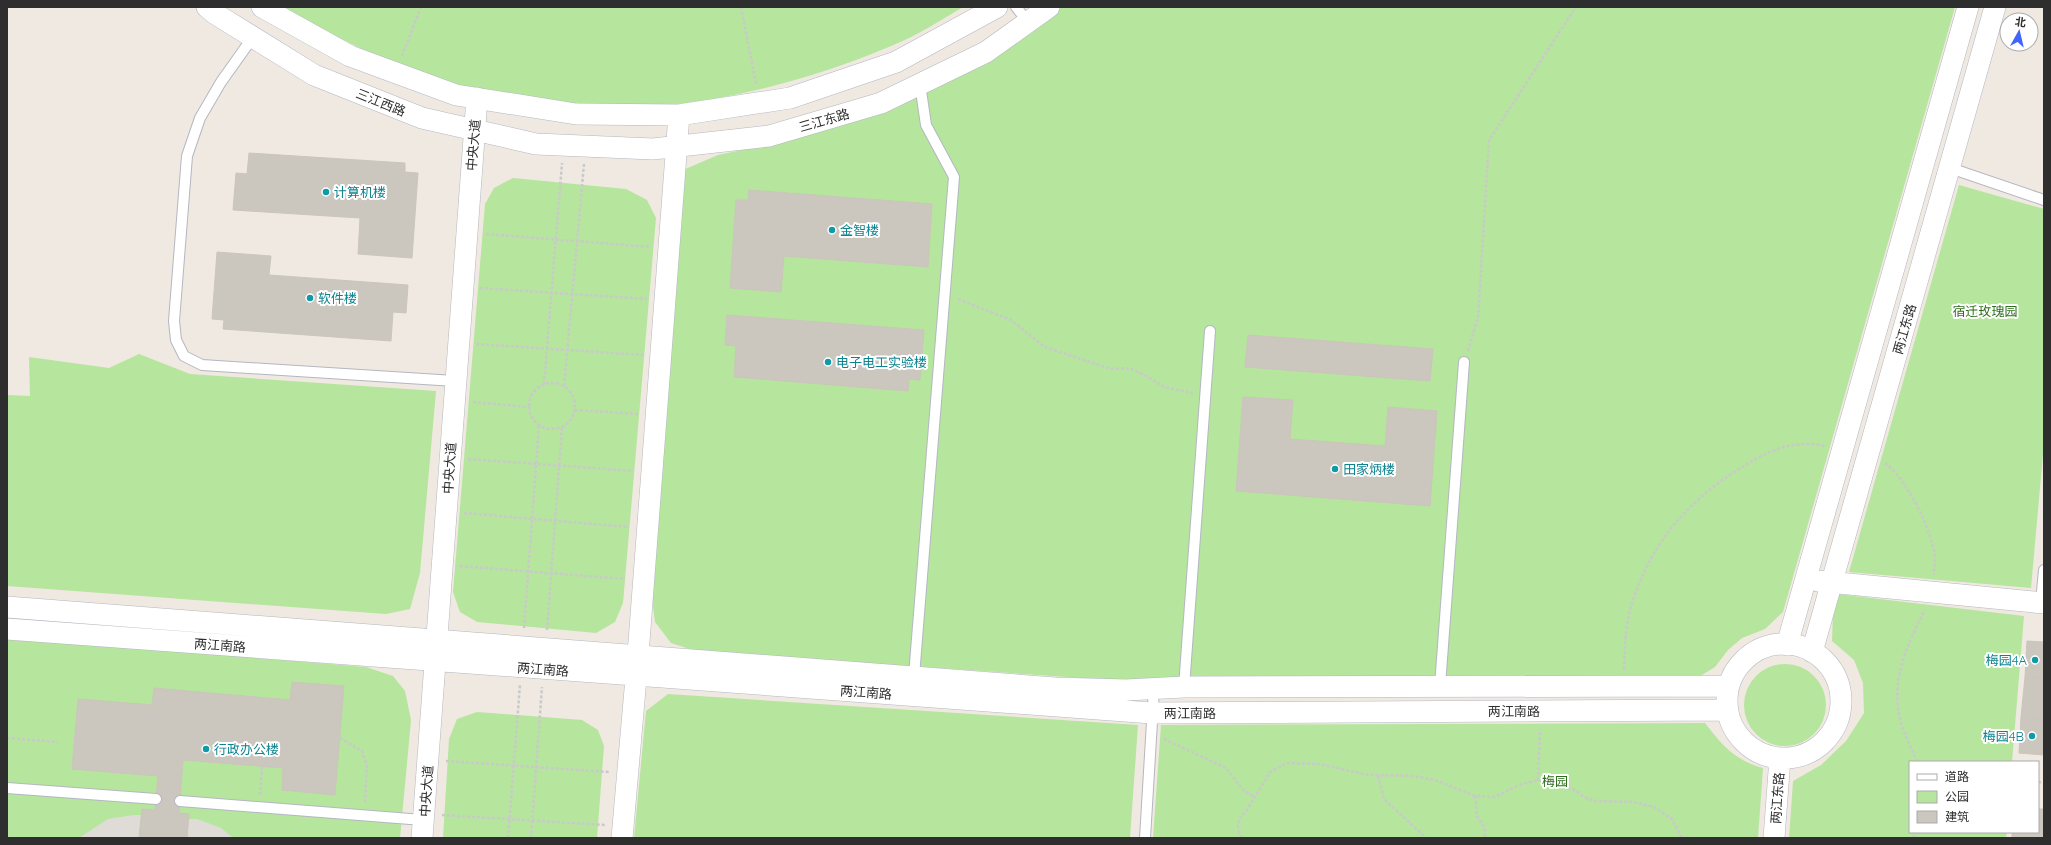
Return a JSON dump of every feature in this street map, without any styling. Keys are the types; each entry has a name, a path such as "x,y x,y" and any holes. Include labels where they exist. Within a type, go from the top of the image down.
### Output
{"street":[{"name":"三江西路","path":"207,7 314,75 422,118 536,144 575,145"},
{"path":"262,7 350,56 456,95 576,114 679,116 790,98 896,62 997,7"},
{"name":"三江东路","path":"575,145 653,149 769,136 881,103 986,52 1022,14 1049,7"},
{"name":"两江东路","path":"1788,645 1968,7"},
{"name":"两江东路","path":"1812,652 1995,7"},
{"name":"中央大道","path":"423,824 476,98"},
{"path":"622,832 644,581 679,116"},
{"path":"1806,580 2043,602"},
{"name":"两江南路","path":"7,607 135,628 435,660 522,657 637,665 923,696 1152,723 1344,712 1728,710"},
{"name":"两江南路","path":"7,629 135,628 437,640 522,657"},
{"path":"1780,644 1799,646 1812,652 1830,667 1838,683 1841,701 1838,720 1829,736 1815,748 1798,756 1780,758 1761,753 1745,743 1734,728 1728,710 1727,691 1734,673 1746,658 1762,648 1780,644"},
{"name":"两江南路","path":"637,665 914,676 1055,688 1126,690 1184,687 1729,686"},
{"name":"两江东路","path":"1774,838 1780,758"}],"lane":[{"path":"252,37 221,82 200,118 187,156 174,321 176,340 184,356 202,365 455,380"},
{"path":"920,84 926,125 954,177 914,676 923,696"},
{"path":"1950,168 2044,200"},
{"path":"1184,687 1210,331"},
{"path":"1440,686 1464,362"},
{"path":"2043,602 2044,570"},
{"path":"1545,711 1552,686"},
{"path":"1344,687 1344,712"},
{"path":"1145,838 1154,689"},
{"path":"7,788 156,799"},
{"path":"180,801 363,815 423,824"}],"path":[{"path":"396,73 421,7"},
{"path":"741,7 760,102"},
{"path":"1464,362 1478,317 1489,140 1576,7"},
{"path":"544,384 556,240 575,145"},
{"path":"564,386 577,242 575,145"},
{"path":"466,233 670,249"},
{"path":"462,287 665,300"},
{"path":"944,295 978,306 1011,320 1045,347 1111,369 1129,368 1147,376 1164,387 1181,389 1206,397"},
{"path":"458,342 661,356"},
{"path":"558,383 568,388 575,398 576,410 571,420 562,427 550,429 539,425 531,417 529,407 531,396 537,387 544,384 558,383"},
{"path":"454,401 529,407"},
{"path":"576,410 657,416"},
{"path":"508,838 539,425"},
{"path":"530,838 562,427"},
{"path":"1624,686 1627,623 1632,603 1652,558 1664,537 1678,519 1699,498 1754,460 1777,450 1803,444 1843,447"},
{"path":"450,458 652,473"},
{"path":"446,512 648,528"},
{"path":"442,565 644,581"},
{"path":"1538,780 1541,732 1545,711"},
{"path":"1152,723 1226,768 1243,790 1255,797"},
{"path":"7,738 58,742"},
{"path":"340,738 362,751 366,765 363,815"},
{"path":"428,759 628,774"},
{"path":"1241,838 1238,827 1239,819 1247,810 1270,772 1287,763 1319,764 1342,770 1378,776 1414,776 1435,780 1475,796 1495,797 1519,785 1538,780 1554,783 1575,790 1584,797 1595,801 1607,803 1634,802 1654,807 1672,819 1682,838"},
{"path":"259,807 262,766"},
{"path":"1378,776 1384,798 1426,838"},
{"path":"1475,796 1477,816 1485,828 1485,838"},
{"path":"423,824 510,819 532,820 622,832"}],"green space":[{"path":"285,7 963,7 910,38 835,67 778,85 720,98 662,106 613,108 564,105 514,98 418,72 327,32"},
{"path":"1061,7 1955,7 1783,612 1765,629 1742,638 1728,650 1715,667 1697,678 1124,681 696,651 671,643 655,622 651,590 683,170 718,155 765,145 836,124 936,88 988,60 1033,32"},
{"path":"513,178 626,189 647,200 656,218 623,603 615,622 596,633 477,622 460,612 453,592 485,204 494,188"},
{"name":"宿迁玫瑰园","path":"1959,185 2044,209 2044,443 2031,588 1849,572"},
{"path":"139,354 190,374 436,391 420,573 410,609 386,614 7,586 7,395 30,396 29,357 109,368"},
{"path":"1837,594 2024,616 2012,761 1909,761 1909,833 2007,833 2006,838 1789,838 1793,781 1821,765 1846,741 1864,713 1863,683 1854,660 1832,641 1833,613"},
{"path":"7,637 366,667 393,676 405,691 411,720 400,838 7,838"},
{"path":"1785,664 1801,667 1814,676 1823,689 1826,705 1823,721 1814,734 1801,743 1785,746 1769,743 1756,734 1747,721 1744,705 1747,689 1756,676 1769,667"},
{"path":"668,694 1138,725 1130,838 634,838 646,711"},
{"path":"477,712 582,720 598,730 604,746 597,838 443,838 449,739 457,719"},
{"name":"梅园","path":"1705,723 1723,745 1736,756 1753,765 1763,768 1758,838 1153,838 1161,725"}],"shaded area":[{"path":"141,815 139,838 79,838 108,819"},
{"path":"188,819 197,819 221,828 233,838 187,838"}],"building":[{"name":"计算机楼","path":"249,153 405,163 405,172 418,173 412,258 358,254 360,218 233,210 236,173 247,174"},
{"name":"金智楼","path":"749,190 932,204 928,267 784,256 781,292 730,288 736,200 748,200"},
{"name":"软件楼","path":"217,252 271,256 269,275 408,285 406,313 393,312 391,341 223,329 224,320 212,319"},
{"name":"电子电工实验楼","path":"727,315 924,330 920,380 909,379 908,391 734,377 736,346 725,345"},
{"path":"1248,335 1433,349 1430,381 1245,367"},
{"name":"田家炳楼","path":"1243,397 1293,400 1290,439 1385,446 1388,407 1437,411 1430,506 1236,491"},
{"name":"梅园4A","path":"2027,641 2044,642 2044,678 2025,677"},
{"path":"2025,677 2044,678 2044,719 2021,717"},
{"name":"行政办公楼","path":"292,682 344,686 335,795 282,790 283,768 183,760 179,813 189,814 187,838 139,838 142,809 155,810 158,776 72,769 78,699 152,705 154,688 290,700"},
{"name":"梅园4B","path":"2021,717 2044,719 2044,755 2019,753"},
{"path":"2039,809 2044,809 2044,838 2012,838 2012,833 2039,833"}],"place":[{"name":"计算机楼","path":"326,192"},
{"name":"金智楼","path":"832,230"},
{"name":"软件楼","path":"310,298"},
{"name":"电子电工实验楼","path":"828,362"},
{"name":"田家炳楼","path":"1335,469"},
{"name":"梅园4A","path":"2035,660"},
{"name":"梅园4B","path":"2032,736"},
{"name":"行政办公楼","path":"206,749"}]}
